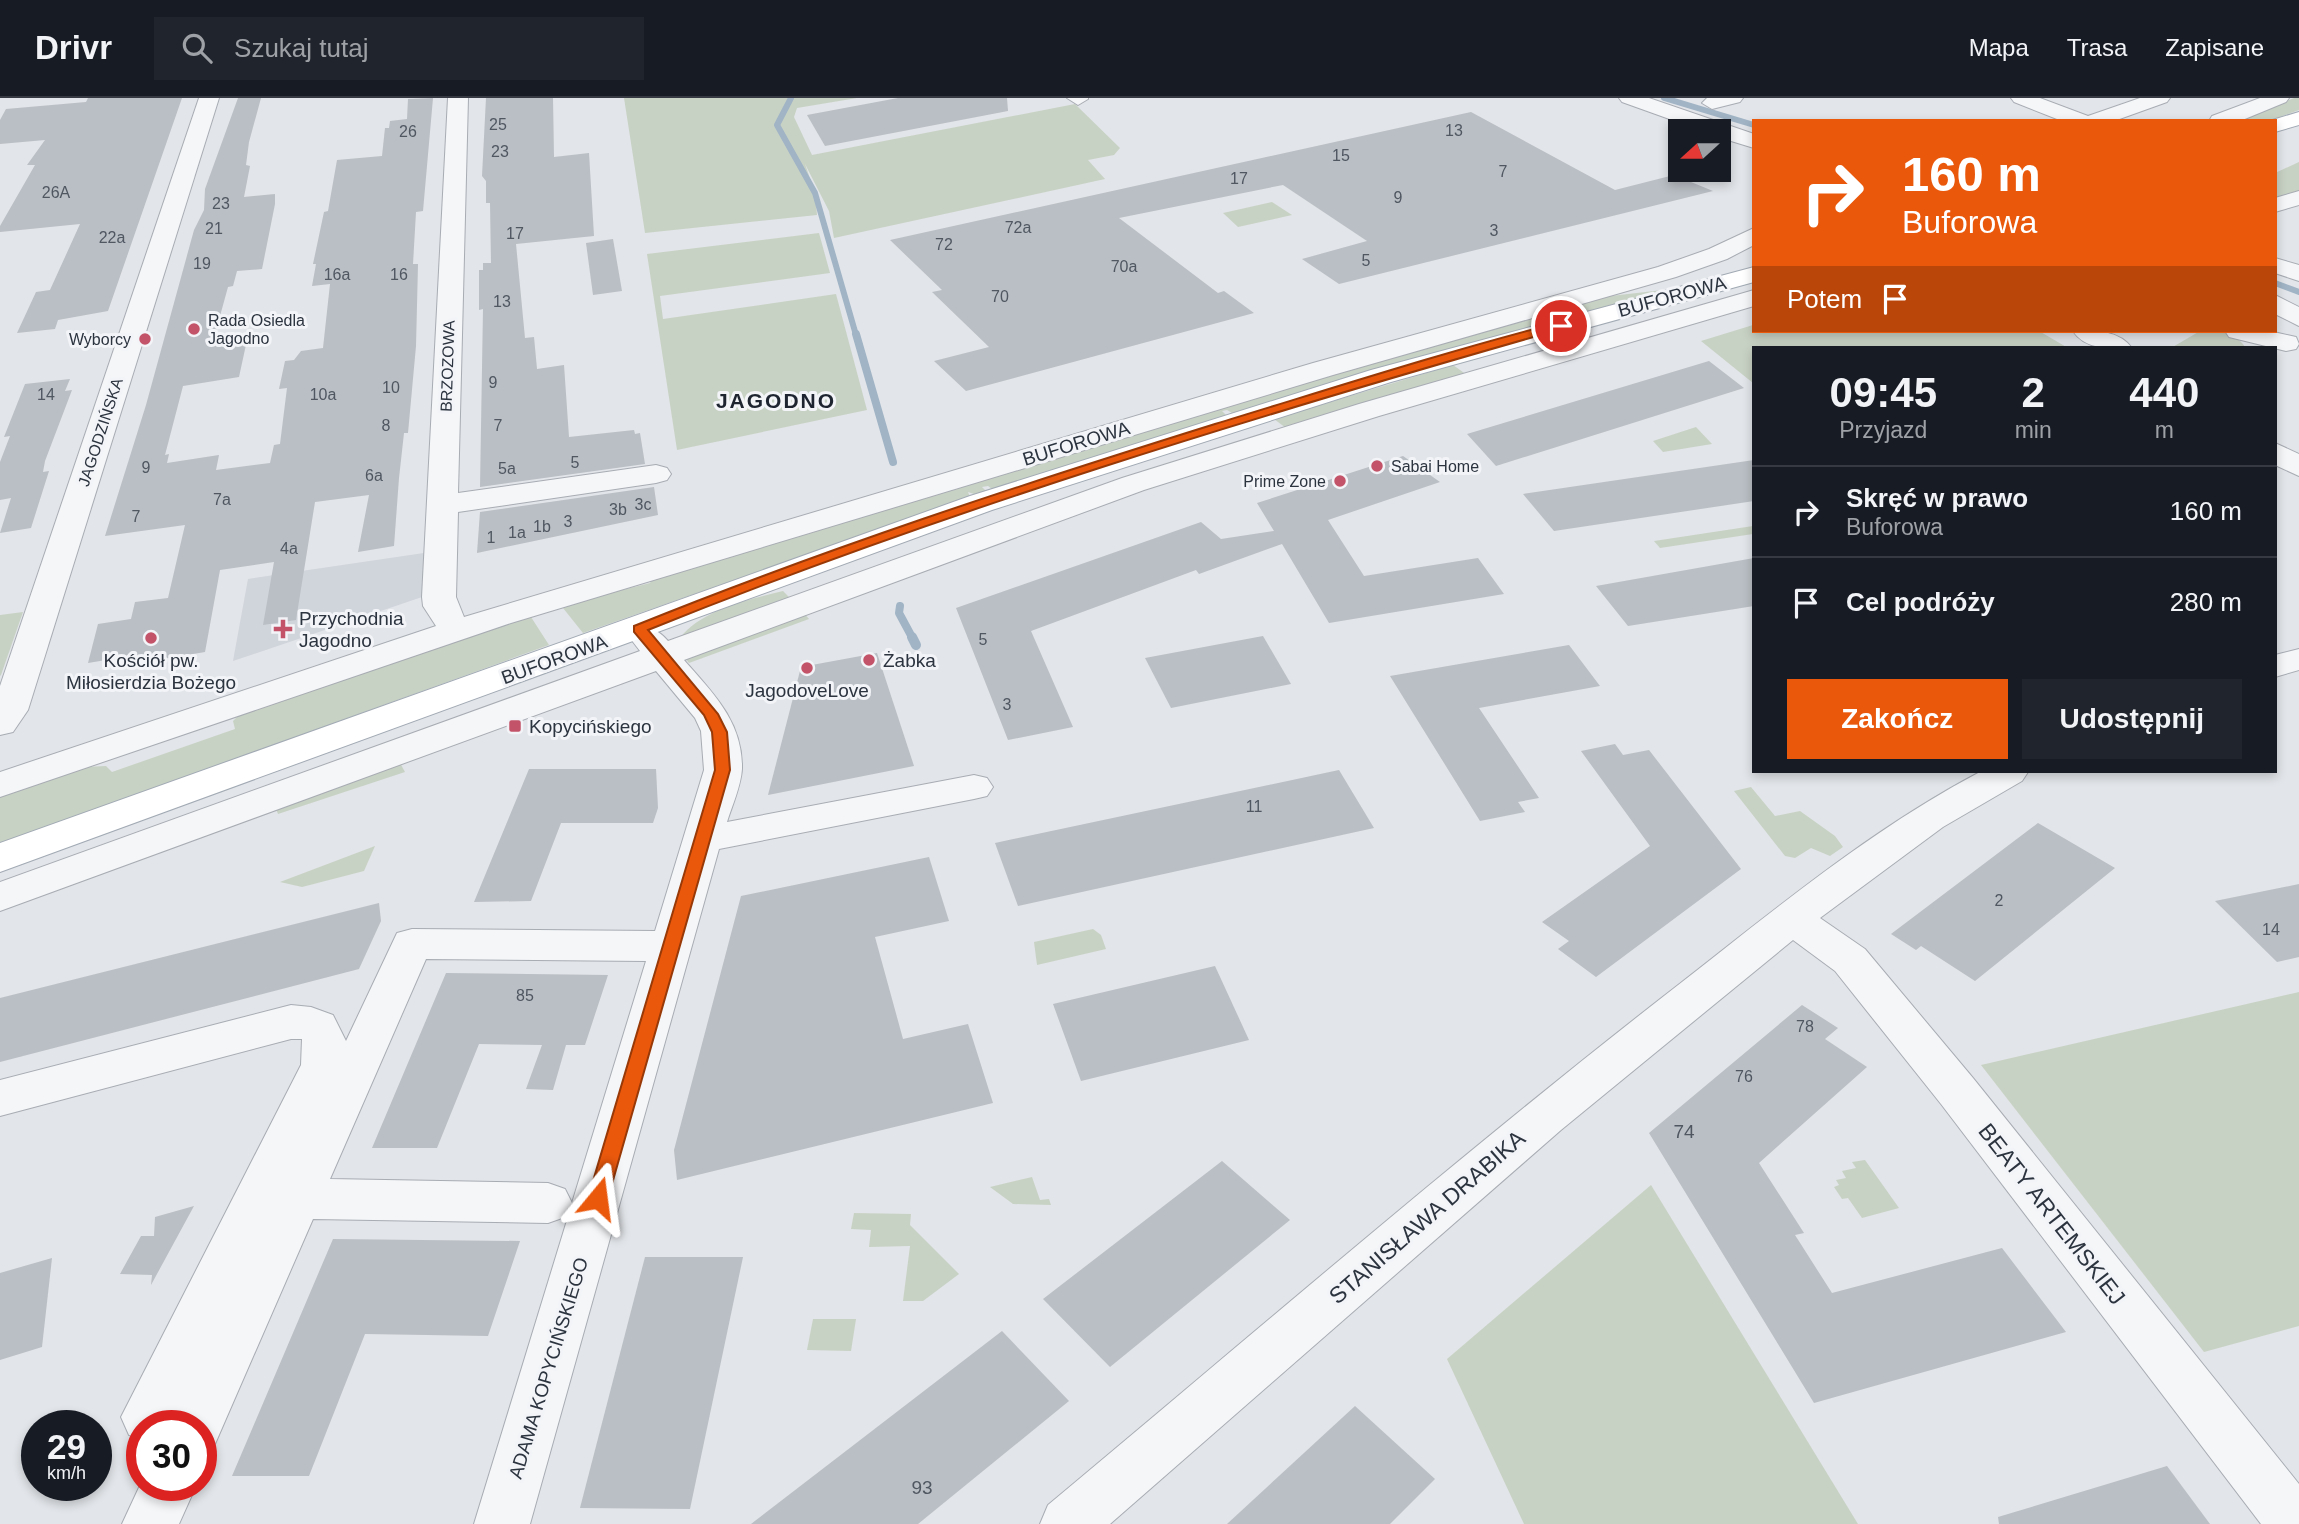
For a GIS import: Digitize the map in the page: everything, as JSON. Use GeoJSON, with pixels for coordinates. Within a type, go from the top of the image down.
{"type":"FeatureCollection","features":[{"type":"Feature","properties":{"kind":"main road"},"geometry":{"type":"LineString","coordinates":[[2277,126],[2299,118]]}},
{"type":"Feature","properties":{"kind":"main road","name":"BUFOROWA"},"geometry":{"type":"LineString","coordinates":[[0,858],[651,642],[724,594],[981,503],[1381,376],[1752,275]]}},
{"type":"Feature","properties":{"kind":"street","name":"JAGODZIŃSKA"},"geometry":{"type":"LineString","coordinates":[[0,724],[10,710],[209,98]]}},
{"type":"Feature","properties":{"kind":"street","name":"BRZOZOWA"},"geometry":{"type":"LineString","coordinates":[[454,630],[439,597],[458,98]]}},
{"type":"Feature","properties":{"kind":"street"},"geometry":{"type":"LineString","coordinates":[[1629,98],[1743,138]]}},
{"type":"Feature","properties":{"kind":"street"},"geometry":{"type":"LineString","coordinates":[[1712,103],[1733,98]]}},
{"type":"Feature","properties":{"kind":"street"},"geometry":{"type":"LineString","coordinates":[[2098,119],[2160,98]]}},
{"type":"Feature","properties":{"kind":"street"},"geometry":{"type":"LineString","coordinates":[[2225,119],[2279,98]]}},
{"type":"Feature","properties":{"kind":"street"},"geometry":{"type":"LineString","coordinates":[[2013,99],[2076,119]]}},
{"type":"Feature","properties":{"kind":"street"},"geometry":{"type":"LineString","coordinates":[[2277,204],[2299,198]]}},
{"type":"Feature","properties":{"kind":"street","name":"BUFOROWA"},"geometry":{"type":"LineString","coordinates":[[0,785],[454,630],[1311,372],[1667,272],[1718,254],[1752,236]]}},
{"type":"Feature","properties":{"kind":"street"},"geometry":{"type":"LineString","coordinates":[[2277,266],[2299,273]]}},
{"type":"Feature","properties":{"kind":"street"},"geometry":{"type":"LineString","coordinates":[[0,897],[651,642],[1133,484],[1369,410],[1752,299]]}},
{"type":"Feature","properties":{"kind":"street"},"geometry":{"type":"LineString","coordinates":[[2252,333],[2288,338],[2277,308]]}},
{"type":"Feature","properties":{"kind":"street"},"geometry":{"type":"LineString","coordinates":[[2090,333],[2114,346]]}},
{"type":"Feature","properties":{"kind":"street"},"geometry":{"type":"LineString","coordinates":[[2277,453],[2299,467]]}},
{"type":"Feature","properties":{"kind":"street"},"geometry":{"type":"LineString","coordinates":[[442,505],[656,474]]}},
{"type":"Feature","properties":{"kind":"street","name":"ADAMA KOPYCIŃSKIEGO"},"geometry":{"type":"LineString","coordinates":[[502,1524],[723,770],[719,732],[699,698],[651,642]]}},
{"type":"Feature","properties":{"kind":"street"},"geometry":{"type":"LineString","coordinates":[[2277,665],[2299,659]]}},
{"type":"Feature","properties":{"kind":"street","name":"STANISŁAWA DRABIKA"},"geometry":{"type":"LineString","coordinates":[[1068,1524],[1294,1334],[1588,1078],[1874,856],[1978,787],[2007,773]]}},
{"type":"Feature","properties":{"kind":"street"},"geometry":{"type":"LineString","coordinates":[[704,837],[734,835],[974,787]]}},
{"type":"Feature","properties":{"kind":"street","name":"BEATY ARTEMSKIEJ"},"geometry":{"type":"LineString","coordinates":[[1793,919],[1850,960],[1957,1091],[2296,1524]]}},
{"type":"Feature","properties":{"kind":"street"},"geometry":{"type":"LineString","coordinates":[[179,1410],[298,1199],[412,944],[672,946]]}},
{"type":"Feature","properties":{"kind":"street"},"geometry":{"type":"LineString","coordinates":[[0,1098],[291,1022],[309,1021],[321,1029],[327,1043],[323,1065],[177,1410]]}},
{"type":"Feature","properties":{"kind":"street"},"geometry":{"type":"LineString","coordinates":[[298,1199],[548,1203]]}},
{"type":"Feature","properties":{"kind":"street"},"geometry":{"type":"LineString","coordinates":[[150,1524],[161,1501]]}},
{"type":"Feature","properties":{"kind":"shaded area","name":"Przychodnia Jagodno"},"geometry":{"type":"Polygon","coordinates":[[[424,553],[422,597],[233,661],[248,579],[424,553]]]}},
{"type":"Feature","properties":{"kind":"green space"},"geometry":{"type":"Polygon","coordinates":[[[624,98],[857,98],[797,108],[794,117],[812,155],[1075,104],[1120,148],[1114,155],[1088,160],[1105,179],[834,238],[829,211],[805,164],[815,193],[817,215],[645,233],[624,98]]]}},
{"type":"Feature","properties":{"kind":"green space"},"geometry":{"type":"Polygon","coordinates":[[[2299,98],[2299,110],[2274,119],[2241,119],[2299,98]]]}},
{"type":"Feature","properties":{"kind":"green space"},"geometry":{"type":"Polygon","coordinates":[[[2299,162],[2299,191],[2277,197],[2277,172],[2299,162]]]}},
{"type":"Feature","properties":{"kind":"green space"},"geometry":{"type":"Polygon","coordinates":[[[1272,202],[1292,215],[1238,227],[1223,213],[1272,202]]]}},
{"type":"Feature","properties":{"kind":"green space"},"geometry":{"type":"Polygon","coordinates":[[[819,233],[830,273],[660,296],[663,319],[836,294],[867,410],[677,450],[647,254],[819,233]]]}},
{"type":"Feature","properties":{"kind":"green space"},"geometry":{"type":"Polygon","coordinates":[[[1663,290],[1232,413],[1222,411],[1226,415],[992,489],[988,486],[982,487],[986,491],[977,495],[968,492],[970,497],[583,633],[563,608],[566,604],[650,583],[652,579],[1222,407],[1528,320],[1527,318],[1602,297],[1663,290]]]}},
{"type":"Feature","properties":{"kind":"green space"},"geometry":{"type":"Polygon","coordinates":[[[1752,325],[1752,333],[2042,333],[2065,346],[1752,346],[1752,382],[1701,341],[1752,325]]]}},
{"type":"Feature","properties":{"kind":"green space"},"geometry":{"type":"Polygon","coordinates":[[[2197,333],[2223,333],[2236,338],[2244,346],[2174,346],[2197,333]]]}},
{"type":"Feature","properties":{"kind":"green space"},"geometry":{"type":"Polygon","coordinates":[[[1453,365],[1467,375],[1286,428],[1274,419],[1453,365]]]}},
{"type":"Feature","properties":{"kind":"green space"},"geometry":{"type":"Polygon","coordinates":[[[1696,427],[1712,444],[1663,452],[1653,441],[1696,427]]]}},
{"type":"Feature","properties":{"kind":"green space"},"geometry":{"type":"Polygon","coordinates":[[[1752,526],[1752,534],[1660,548],[1654,541],[1752,526]]]}},
{"type":"Feature","properties":{"kind":"green space"},"geometry":{"type":"Polygon","coordinates":[[[783,591],[790,598],[680,638],[713,613],[783,591]]]}},
{"type":"Feature","properties":{"kind":"green space"},"geometry":{"type":"Polygon","coordinates":[[[23,612],[1,675],[0,676],[0,615],[23,612]]]}},
{"type":"Feature","properties":{"kind":"green space"},"geometry":{"type":"Polygon","coordinates":[[[803,612],[809,619],[689,663],[683,656],[803,612]]]}},
{"type":"Feature","properties":{"kind":"green space"},"geometry":{"type":"Polygon","coordinates":[[[531,617],[549,645],[0,844],[0,797],[84,767],[106,766],[112,772],[235,729],[233,721],[241,713],[531,617]]]}},
{"type":"Feature","properties":{"kind":"green space"},"geometry":{"type":"Polygon","coordinates":[[[400,763],[405,772],[278,814],[276,809],[400,763]]]}},
{"type":"Feature","properties":{"kind":"green space"},"geometry":{"type":"Polygon","coordinates":[[[1751,787],[1775,816],[1800,811],[1835,836],[1843,847],[1830,856],[1811,848],[1795,858],[1785,856],[1734,791],[1751,787]]]}},
{"type":"Feature","properties":{"kind":"green space"},"geometry":{"type":"Polygon","coordinates":[[[375,846],[364,871],[302,887],[280,882],[375,846]]]}},
{"type":"Feature","properties":{"kind":"green space"},"geometry":{"type":"Polygon","coordinates":[[[1093,929],[1101,935],[1106,949],[1037,965],[1034,942],[1093,929]]]}},
{"type":"Feature","properties":{"kind":"green space"},"geometry":{"type":"Polygon","coordinates":[[[2299,992],[2299,1326],[2204,1352],[1981,1065],[2299,992]]]}},
{"type":"Feature","properties":{"kind":"green space"},"geometry":{"type":"Polygon","coordinates":[[[1865,1160],[1899,1208],[1862,1218],[1848,1198],[1842,1199],[1834,1187],[1839,1185],[1836,1180],[1846,1178],[1842,1171],[1856,1168],[1852,1162],[1865,1160]]]}},
{"type":"Feature","properties":{"kind":"green space"},"geometry":{"type":"Polygon","coordinates":[[[1032,1177],[1040,1200],[1049,1199],[1051,1205],[1013,1204],[990,1187],[1032,1177]]]}},
{"type":"Feature","properties":{"kind":"green space"},"geometry":{"type":"Polygon","coordinates":[[[1651,1185],[1858,1524],[1524,1524],[1447,1359],[1651,1185]]]}},
{"type":"Feature","properties":{"kind":"green space"},"geometry":{"type":"Polygon","coordinates":[[[854,1213],[911,1214],[910,1225],[959,1274],[923,1301],[903,1301],[910,1246],[869,1247],[871,1230],[851,1229],[854,1213]]]}},
{"type":"Feature","properties":{"kind":"green space"},"geometry":{"type":"Polygon","coordinates":[[[813,1319],[856,1319],[851,1351],[807,1350],[813,1319]]]}},
{"type":"Feature","properties":{"kind":"building"},"geometry":{"type":"Polygon","coordinates":[[[88,98],[182,98],[108,311],[58,320],[55,329],[17,333],[36,292],[50,290],[80,224],[0,232],[0,226],[35,165],[27,165],[45,140],[0,144],[0,120],[6,109],[86,102],[88,98]]]}},
{"type":"Feature","properties":{"kind":"building"},"geometry":{"type":"Polygon","coordinates":[[[238,98],[261,98],[249,142],[246,165],[250,166],[244,197],[275,194],[275,204],[262,269],[237,271],[233,286],[228,287],[212,345],[247,340],[239,377],[183,386],[165,455],[169,454],[167,463],[219,455],[216,470],[270,463],[274,445],[280,444],[287,388],[279,389],[285,361],[294,360],[301,351],[323,348],[330,284],[312,286],[316,264],[313,264],[324,212],[328,211],[337,160],[382,156],[385,128],[389,128],[390,121],[407,119],[408,99],[433,98],[423,211],[416,212],[413,264],[418,264],[416,346],[408,433],[404,433],[399,478],[394,546],[358,552],[369,495],[315,502],[296,620],[263,625],[274,562],[220,570],[205,652],[121,666],[124,657],[88,663],[98,624],[131,619],[135,602],[168,598],[185,525],[105,536],[146,405],[194,230],[204,210],[205,189],[238,98]]]}},
{"type":"Feature","properties":{"kind":"building"},"geometry":{"type":"Polygon","coordinates":[[[486,98],[553,98],[554,157],[589,153],[594,236],[516,244],[525,338],[534,337],[537,369],[564,365],[569,437],[634,430],[635,434],[640,433],[645,464],[480,487],[483,309],[479,310],[479,270],[483,270],[483,263],[491,263],[490,203],[486,203],[486,181],[482,176],[486,98]]]}},
{"type":"Feature","properties":{"kind":"building"},"geometry":{"type":"Polygon","coordinates":[[[898,98],[1007,98],[1008,111],[825,146],[807,115],[898,98]]]}},
{"type":"Feature","properties":{"kind":"building"},"geometry":{"type":"Polygon","coordinates":[[[1471,112],[1615,190],[1668,177],[1668,182],[1691,182],[1713,191],[1339,284],[1302,259],[1367,241],[1283,185],[1119,218],[1218,293],[1224,291],[1254,313],[966,391],[934,361],[989,347],[932,292],[942,290],[890,240],[1471,112]]]}},
{"type":"Feature","properties":{"kind":"building"},"geometry":{"type":"Polygon","coordinates":[[[613,239],[622,291],[593,295],[586,243],[613,239]]]}},
{"type":"Feature","properties":{"kind":"building"},"geometry":{"type":"Polygon","coordinates":[[[1709,361],[1744,388],[1496,466],[1467,434],[1709,361]]]}},
{"type":"Feature","properties":{"kind":"building"},"geometry":{"type":"Polygon","coordinates":[[[70,379],[65,391],[72,390],[45,461],[43,472],[49,471],[31,528],[0,533],[11,498],[0,500],[0,462],[10,436],[4,437],[25,384],[70,379]]]}},
{"type":"Feature","properties":{"kind":"building"},"geometry":{"type":"Polygon","coordinates":[[[1403,456],[1440,482],[1328,520],[1364,576],[1478,558],[1504,594],[1329,623],[1282,544],[1199,574],[1196,570],[1031,631],[1073,727],[1008,740],[956,608],[1201,522],[1221,539],[1274,531],[1257,503],[1403,456]]]}},
{"type":"Feature","properties":{"kind":"building"},"geometry":{"type":"Polygon","coordinates":[[[1752,460],[1752,501],[1554,531],[1523,494],[1752,460]]]}},
{"type":"Feature","properties":{"kind":"building"},"geometry":{"type":"Polygon","coordinates":[[[654,487],[658,515],[477,553],[480,512],[654,487]]]}},
{"type":"Feature","properties":{"kind":"building"},"geometry":{"type":"Polygon","coordinates":[[[1752,558],[1752,606],[1628,626],[1596,586],[1752,558]]]}},
{"type":"Feature","properties":{"kind":"building"},"geometry":{"type":"Polygon","coordinates":[[[1263,636],[1291,684],[1171,708],[1145,658],[1263,636]]]}},
{"type":"Feature","properties":{"kind":"building"},"geometry":{"type":"Polygon","coordinates":[[[1569,645],[1600,686],[1479,708],[1539,798],[1518,802],[1525,812],[1480,821],[1390,676],[1569,645]]]}},
{"type":"Feature","properties":{"kind":"building"},"geometry":{"type":"Polygon","coordinates":[[[877,653],[914,766],[768,795],[801,667],[877,653]]]}},
{"type":"Feature","properties":{"kind":"building"},"geometry":{"type":"Polygon","coordinates":[[[1615,744],[1623,755],[1649,750],[1741,869],[1596,977],[1558,949],[1569,941],[1542,922],[1650,846],[1581,751],[1615,744]]]}},
{"type":"Feature","properties":{"kind":"building"},"geometry":{"type":"Polygon","coordinates":[[[529,769],[656,769],[658,808],[653,823],[561,823],[531,901],[474,902],[529,769]]]}},
{"type":"Feature","properties":{"kind":"building"},"geometry":{"type":"Polygon","coordinates":[[[1339,770],[1374,828],[1018,906],[995,843],[1339,770]]]}},
{"type":"Feature","properties":{"kind":"building"},"geometry":{"type":"Polygon","coordinates":[[[2038,823],[2115,868],[1975,981],[1921,946],[1916,950],[1891,934],[2038,823]]]}},
{"type":"Feature","properties":{"kind":"building"},"geometry":{"type":"Polygon","coordinates":[[[929,857],[949,921],[875,937],[903,1039],[968,1024],[993,1103],[677,1180],[674,1150],[741,896],[929,857]]]}},
{"type":"Feature","properties":{"kind":"building"},"geometry":{"type":"Polygon","coordinates":[[[2299,884],[2299,957],[2277,962],[2215,901],[2299,884]]]}},
{"type":"Feature","properties":{"kind":"building"},"geometry":{"type":"Polygon","coordinates":[[[379,903],[381,921],[359,969],[0,1062],[0,998],[379,903]]]}},
{"type":"Feature","properties":{"kind":"building"},"geometry":{"type":"Polygon","coordinates":[[[1215,966],[1249,1040],[1081,1081],[1053,1004],[1215,966]]]}},
{"type":"Feature","properties":{"kind":"building"},"geometry":{"type":"Polygon","coordinates":[[[446,973],[608,975],[585,1045],[566,1045],[553,1090],[526,1089],[542,1045],[479,1044],[437,1148],[372,1148],[446,973]]]}},
{"type":"Feature","properties":{"kind":"building"},"geometry":{"type":"Polygon","coordinates":[[[1802,1005],[1838,1028],[1825,1039],[1867,1067],[1759,1163],[1804,1233],[1795,1235],[1832,1293],[2002,1248],[2066,1332],[1814,1403],[1649,1133],[1802,1005]]]}},
{"type":"Feature","properties":{"kind":"building"},"geometry":{"type":"Polygon","coordinates":[[[1222,1161],[1290,1220],[1110,1367],[1043,1299],[1222,1161]]]}},
{"type":"Feature","properties":{"kind":"building"},"geometry":{"type":"Polygon","coordinates":[[[194,1206],[151,1285],[152,1275],[120,1274],[141,1236],[154,1236],[155,1217],[194,1206]]]}},
{"type":"Feature","properties":{"kind":"building"},"geometry":{"type":"Polygon","coordinates":[[[333,1239],[520,1241],[488,1336],[365,1334],[309,1476],[232,1476],[333,1239]]]}},
{"type":"Feature","properties":{"kind":"building"},"geometry":{"type":"Polygon","coordinates":[[[645,1257],[743,1257],[690,1509],[580,1508],[645,1257]]]}},
{"type":"Feature","properties":{"kind":"building"},"geometry":{"type":"Polygon","coordinates":[[[52,1258],[42,1347],[0,1360],[0,1273],[52,1258]]]}},
{"type":"Feature","properties":{"kind":"building"},"geometry":{"type":"Polygon","coordinates":[[[1002,1331],[1069,1401],[918,1524],[751,1524],[1002,1331]]]}},
{"type":"Feature","properties":{"kind":"building"},"geometry":{"type":"Polygon","coordinates":[[[1355,1406],[1435,1479],[1390,1524],[1227,1524],[1355,1406]]]}},
{"type":"Feature","properties":{"kind":"building"},"geometry":{"type":"Polygon","coordinates":[[[2167,1466],[2210,1524],[1999,1524],[1998,1517],[2167,1466]]]}},
{"type":"Feature","properties":{"kind":"waterway"},"geometry":{"type":"LineString","coordinates":[[791,98],[777,125],[815,193],[856,335]]}},
{"type":"Feature","properties":{"kind":"waterway"},"geometry":{"type":"LineString","coordinates":[[1664,98],[1752,124]]}},
{"type":"Feature","properties":{"kind":"waterway"},"geometry":{"type":"LineString","coordinates":[[2277,284],[2299,292]]}},
{"type":"Feature","properties":{"kind":"waterway"},"geometry":{"type":"LineString","coordinates":[[856,334],[893,462]]}},
{"type":"Feature","properties":{"kind":"waterway"},"geometry":{"type":"LineString","coordinates":[[900,606],[899,613],[913,639]]}},
{"type":"Feature","properties":{"kind":"waterway"},"geometry":{"type":"LineString","coordinates":[[913,639],[916,645]]}},
{"type":"Feature","properties":{"kind":"place","name":"Rada Osiedla Jagodno"},"geometry":{"type":"Point","coordinates":[194,329]}},
{"type":"Feature","properties":{"kind":"place","name":"Wyborcy"},"geometry":{"type":"Point","coordinates":[145,339]}},
{"type":"Feature","properties":{"kind":"place","name":"Sabai Home"},"geometry":{"type":"Point","coordinates":[1377,466]}},
{"type":"Feature","properties":{"kind":"place","name":"Prime Zone"},"geometry":{"type":"Point","coordinates":[1340,481]}},
{"type":"Feature","properties":{"kind":"place","name":"Przychodnia Jagodno"},"geometry":{"type":"Point","coordinates":[283,629]}},
{"type":"Feature","properties":{"kind":"place","name":"Kościół pw. Miłosierdzia Bożego"},"geometry":{"type":"Point","coordinates":[151,638]}},
{"type":"Feature","properties":{"kind":"place","name":"Żabka"},"geometry":{"type":"Point","coordinates":[869,660]}},
{"type":"Feature","properties":{"kind":"place","name":"JagodoveLove"},"geometry":{"type":"Point","coordinates":[807,668]}},
{"type":"Feature","properties":{"kind":"place","name":"Kopycińskiego"},"geometry":{"type":"Point","coordinates":[515,726]}},
{"type":"Feature","properties":{"kind":"district","name":"JAGODNO"},"geometry":{"type":"Point","coordinates":[776,401]}},
{"type":"Feature","properties":{"kind":"route"},"geometry":{"type":"LineString","coordinates":[[598,1198],[723,770],[719,732],[711,714],[639,629],[724,594],[1087,468],[1381,376],[1561,326]]}}]}
